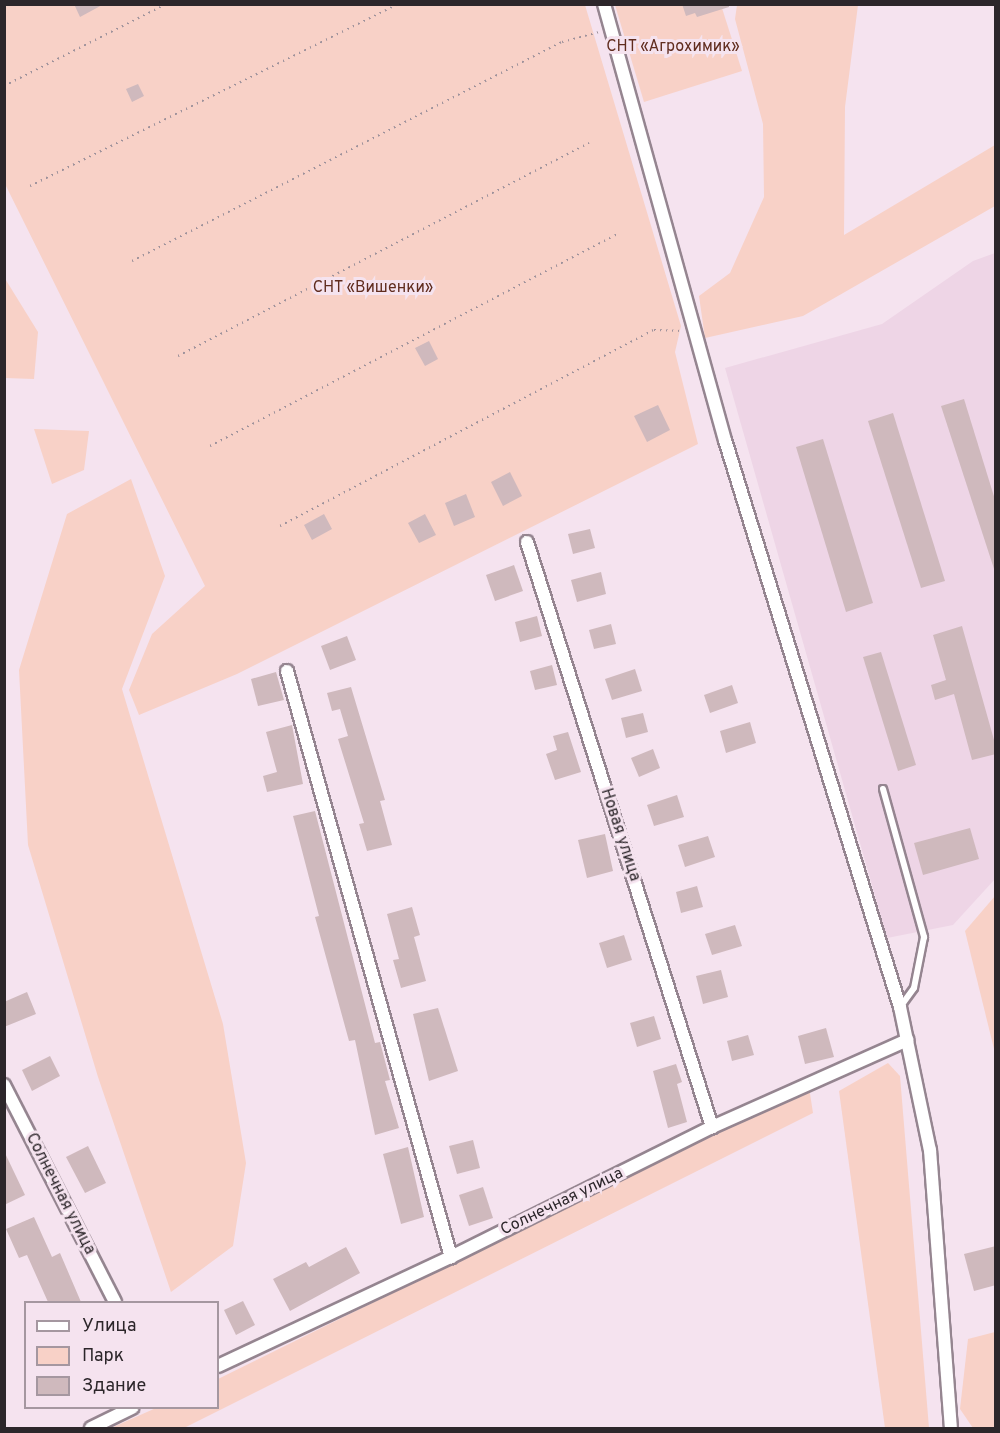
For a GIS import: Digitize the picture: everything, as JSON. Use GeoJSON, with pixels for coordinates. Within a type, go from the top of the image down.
{"type":"FeatureCollection","features":[{"type":"Feature","properties":{"kind":"street"},"geometry":{"type":"LineString","coordinates":[[604,4],[694,331],[900,1007],[930,1150],[951,1428]]}},
{"type":"Feature","properties":{"kind":"street","name":"Новая улица"},"geometry":{"type":"LineString","coordinates":[[527,542],[712,1127]]}},
{"type":"Feature","properties":{"kind":"street"},"geometry":{"type":"LineString","coordinates":[[286,671],[451,1257]]}},
{"type":"Feature","properties":{"kind":"street","name":"Солнечная улица"},"geometry":{"type":"LineString","coordinates":[[219,1366],[451,1257],[712,1127],[907,1040]]}},
{"type":"Feature","properties":{"kind":"street","name":"Солнечная улица"},"geometry":{"type":"LineString","coordinates":[[4,1085],[114,1301]]}},
{"type":"Feature","properties":{"kind":"street"},"geometry":{"type":"LineString","coordinates":[[90,1428],[128,1409]]}},
{"type":"Feature","properties":{"kind":"lane"},"geometry":{"type":"LineString","coordinates":[[883,789],[924,937],[914,988],[900,1007]]}},
{"type":"Feature","properties":{"kind":"path"},"geometry":{"type":"LineString","coordinates":[[4,86],[166,4]]}},
{"type":"Feature","properties":{"kind":"path"},"geometry":{"type":"LineString","coordinates":[[30,186],[398,4]]}},
{"type":"Feature","properties":{"kind":"path"},"geometry":{"type":"LineString","coordinates":[[132,261],[562,42],[610,29]]}},
{"type":"Feature","properties":{"kind":"path"},"geometry":{"type":"LineString","coordinates":[[178,356],[589,143]]}},
{"type":"Feature","properties":{"kind":"path"},"geometry":{"type":"LineString","coordinates":[[210,446],[616,234]]}},
{"type":"Feature","properties":{"kind":"path"},"geometry":{"type":"LineString","coordinates":[[280,526],[654,330],[694,331]]}},
{"type":"Feature","properties":{"kind":"shaded area"},"geometry":{"type":"Polygon","coordinates":[[[995,253],[995,879],[953,925],[887,938],[725,368],[882,324],[973,261],[995,253]]]}},
{"type":"Feature","properties":{"kind":"green space","name":"СНТ «Вишенки»"},"geometry":{"type":"Polygon","coordinates":[[[5,5],[585,5],[681,326],[675,352],[698,444],[237,674],[139,715],[129,690],[152,634],[205,586],[5,184],[5,5]]]}},
{"type":"Feature","properties":{"kind":"green space","name":"СНТ «Агрохимик»"},"geometry":{"type":"Polygon","coordinates":[[[615,5],[721,5],[742,71],[644,102],[615,5]]]}},
{"type":"Feature","properties":{"kind":"green space"},"geometry":{"type":"Polygon","coordinates":[[[737,5],[858,5],[845,107],[844,235],[995,145],[995,206],[803,316],[705,338],[699,296],[730,273],[764,197],[763,124],[735,19],[737,5]]]}},
{"type":"Feature","properties":{"kind":"green space"},"geometry":{"type":"Polygon","coordinates":[[[4,277],[38,332],[34,379],[5,378],[4,277]]]}},
{"type":"Feature","properties":{"kind":"green space"},"geometry":{"type":"Polygon","coordinates":[[[34,429],[89,431],[84,470],[52,484],[34,429]]]}},
{"type":"Feature","properties":{"kind":"green space"},"geometry":{"type":"Polygon","coordinates":[[[131,479],[165,576],[122,689],[223,1024],[246,1163],[233,1246],[171,1292],[98,1077],[28,845],[19,670],[67,514],[131,479]]]}},
{"type":"Feature","properties":{"kind":"green space"},"geometry":{"type":"Polygon","coordinates":[[[995,896],[995,1053],[965,931],[995,896]]]}},
{"type":"Feature","properties":{"kind":"green space"},"geometry":{"type":"Polygon","coordinates":[[[888,1063],[900,1076],[929,1428],[885,1428],[839,1091],[888,1063]]]}},
{"type":"Feature","properties":{"kind":"green space"},"geometry":{"type":"Polygon","coordinates":[[[809,1087],[813,1113],[184,1428],[111,1428],[154,1409],[219,1409],[219,1379],[809,1087]]]}},
{"type":"Feature","properties":{"kind":"green space"},"geometry":{"type":"Polygon","coordinates":[[[995,1332],[995,1428],[973,1428],[960,1409],[968,1339],[995,1332]]]}},
{"type":"Feature","properties":{"kind":"building"},"geometry":{"type":"Polygon","coordinates":[[[74,4],[104,4],[80,17],[74,4]]]}},
{"type":"Feature","properties":{"kind":"building"},"geometry":{"type":"Polygon","coordinates":[[[682,4],[729,4],[729,7],[697,17],[695,13],[686,16],[682,4]]]}},
{"type":"Feature","properties":{"kind":"building"},"geometry":{"type":"Polygon","coordinates":[[[138,84],[144,96],[132,102],[126,89],[138,84]]]}},
{"type":"Feature","properties":{"kind":"building"},"geometry":{"type":"Polygon","coordinates":[[[429,341],[438,359],[425,366],[415,348],[429,341]]]}},
{"type":"Feature","properties":{"kind":"building"},"geometry":{"type":"Polygon","coordinates":[[[964,399],[996,503],[996,575],[941,406],[964,399]]]}},
{"type":"Feature","properties":{"kind":"building"},"geometry":{"type":"Polygon","coordinates":[[[658,405],[670,430],[647,442],[634,416],[658,405]]]}},
{"type":"Feature","properties":{"kind":"building"},"geometry":{"type":"Polygon","coordinates":[[[893,413],[945,581],[921,588],[868,421],[893,413]]]}},
{"type":"Feature","properties":{"kind":"building"},"geometry":{"type":"Polygon","coordinates":[[[823,439],[873,603],[846,612],[796,447],[823,439]]]}},
{"type":"Feature","properties":{"kind":"building"},"geometry":{"type":"Polygon","coordinates":[[[510,472],[522,496],[503,506],[491,482],[510,472]]]}},
{"type":"Feature","properties":{"kind":"building"},"geometry":{"type":"Polygon","coordinates":[[[466,494],[475,517],[454,526],[445,503],[466,494]]]}},
{"type":"Feature","properties":{"kind":"building"},"geometry":{"type":"Polygon","coordinates":[[[324,514],[332,529],[312,540],[304,525],[324,514]]]}},
{"type":"Feature","properties":{"kind":"building"},"geometry":{"type":"Polygon","coordinates":[[[425,514],[436,535],[419,543],[408,523],[425,514]]]}},
{"type":"Feature","properties":{"kind":"building"},"geometry":{"type":"Polygon","coordinates":[[[590,529],[595,548],[573,554],[568,534],[590,529]]]}},
{"type":"Feature","properties":{"kind":"building"},"geometry":{"type":"Polygon","coordinates":[[[514,565],[523,591],[495,601],[486,575],[514,565]]]}},
{"type":"Feature","properties":{"kind":"building"},"geometry":{"type":"Polygon","coordinates":[[[601,572],[606,594],[577,602],[571,580],[601,572]]]}},
{"type":"Feature","properties":{"kind":"building"},"geometry":{"type":"Polygon","coordinates":[[[537,616],[542,636],[520,642],[515,622],[537,616]]]}},
{"type":"Feature","properties":{"kind":"building"},"geometry":{"type":"Polygon","coordinates":[[[611,624],[616,644],[594,649],[589,630],[611,624]]]}},
{"type":"Feature","properties":{"kind":"building"},"geometry":{"type":"Polygon","coordinates":[[[962,626],[996,747],[996,754],[972,760],[954,694],[935,700],[931,685],[946,680],[933,635],[962,626]]]}},
{"type":"Feature","properties":{"kind":"building"},"geometry":{"type":"Polygon","coordinates":[[[347,636],[356,660],[330,670],[321,646],[347,636]]]}},
{"type":"Feature","properties":{"kind":"building"},"geometry":{"type":"Polygon","coordinates":[[[881,652],[916,765],[898,771],[863,657],[881,652]]]}},
{"type":"Feature","properties":{"kind":"building"},"geometry":{"type":"Polygon","coordinates":[[[552,665],[557,685],[535,690],[530,671],[552,665]]]}},
{"type":"Feature","properties":{"kind":"building"},"geometry":{"type":"Polygon","coordinates":[[[635,669],[642,691],[612,700],[605,679],[635,669]]]}},
{"type":"Feature","properties":{"kind":"building"},"geometry":{"type":"Polygon","coordinates":[[[276,672],[284,700],[258,706],[251,679],[276,672]]]}},
{"type":"Feature","properties":{"kind":"building"},"geometry":{"type":"Polygon","coordinates":[[[732,685],[738,703],[710,713],[704,695],[732,685]]]}},
{"type":"Feature","properties":{"kind":"building"},"geometry":{"type":"Polygon","coordinates":[[[351,687],[385,800],[380,801],[392,845],[367,851],[359,824],[364,823],[338,739],[348,736],[340,709],[332,711],[327,693],[351,687]]]}},
{"type":"Feature","properties":{"kind":"building"},"geometry":{"type":"Polygon","coordinates":[[[643,713],[648,732],[626,738],[621,718],[643,713]]]}},
{"type":"Feature","properties":{"kind":"building"},"geometry":{"type":"Polygon","coordinates":[[[750,722],[756,743],[726,753],[720,731],[750,722]]]}},
{"type":"Feature","properties":{"kind":"building"},"geometry":{"type":"Polygon","coordinates":[[[292,725],[303,784],[267,792],[263,776],[277,772],[266,732],[292,725]]]}},
{"type":"Feature","properties":{"kind":"building"},"geometry":{"type":"Polygon","coordinates":[[[568,732],[581,772],[555,780],[546,754],[557,750],[553,736],[568,732]]]}},
{"type":"Feature","properties":{"kind":"building"},"geometry":{"type":"Polygon","coordinates":[[[653,749],[660,768],[639,777],[631,758],[653,749]]]}},
{"type":"Feature","properties":{"kind":"building"},"geometry":{"type":"Polygon","coordinates":[[[677,795],[684,817],[654,826],[647,805],[677,795]]]}},
{"type":"Feature","properties":{"kind":"building"},"geometry":{"type":"Polygon","coordinates":[[[315,811],[375,1043],[380,1042],[390,1080],[385,1081],[399,1128],[375,1135],[355,1040],[349,1041],[315,917],[319,916],[293,816],[315,811]]]}},
{"type":"Feature","properties":{"kind":"building"},"geometry":{"type":"Polygon","coordinates":[[[970,828],[979,859],[923,875],[914,843],[970,828]]]}},
{"type":"Feature","properties":{"kind":"building"},"geometry":{"type":"Polygon","coordinates":[[[605,834],[613,871],[587,878],[578,840],[605,834]]]}},
{"type":"Feature","properties":{"kind":"building"},"geometry":{"type":"Polygon","coordinates":[[[708,836],[715,857],[685,867],[678,845],[708,836]]]}},
{"type":"Feature","properties":{"kind":"building"},"geometry":{"type":"Polygon","coordinates":[[[697,886],[703,907],[681,913],[676,892],[697,886]]]}},
{"type":"Feature","properties":{"kind":"building"},"geometry":{"type":"Polygon","coordinates":[[[412,907],[420,935],[414,937],[426,981],[401,988],[393,960],[399,959],[387,914],[412,907]]]}},
{"type":"Feature","properties":{"kind":"building"},"geometry":{"type":"Polygon","coordinates":[[[735,925],[742,946],[712,955],[705,934],[735,925]]]}},
{"type":"Feature","properties":{"kind":"building"},"geometry":{"type":"Polygon","coordinates":[[[624,935],[632,960],[607,968],[599,943],[624,935]]]}},
{"type":"Feature","properties":{"kind":"building"},"geometry":{"type":"Polygon","coordinates":[[[721,970],[728,997],[703,1004],[696,976],[721,970]]]}},
{"type":"Feature","properties":{"kind":"building"},"geometry":{"type":"Polygon","coordinates":[[[27,992],[36,1014],[4,1027],[4,1002],[27,992]]]}},
{"type":"Feature","properties":{"kind":"building"},"geometry":{"type":"Polygon","coordinates":[[[438,1008],[458,1071],[429,1081],[413,1014],[438,1008]]]}},
{"type":"Feature","properties":{"kind":"building"},"geometry":{"type":"Polygon","coordinates":[[[654,1016],[661,1039],[637,1047],[630,1023],[654,1016]]]}},
{"type":"Feature","properties":{"kind":"building"},"geometry":{"type":"Polygon","coordinates":[[[826,1028],[834,1057],[805,1064],[798,1036],[826,1028]]]}},
{"type":"Feature","properties":{"kind":"building"},"geometry":{"type":"Polygon","coordinates":[[[748,1035],[754,1055],[732,1061],[727,1041],[748,1035]]]}},
{"type":"Feature","properties":{"kind":"building"},"geometry":{"type":"Polygon","coordinates":[[[50,1056],[60,1076],[32,1091],[22,1070],[50,1056]]]}},
{"type":"Feature","properties":{"kind":"building"},"geometry":{"type":"Polygon","coordinates":[[[676,1064],[682,1082],[677,1084],[687,1122],[668,1128],[653,1071],[676,1064]]]}},
{"type":"Feature","properties":{"kind":"building"},"geometry":{"type":"Polygon","coordinates":[[[473,1140],[480,1168],[457,1174],[449,1146],[473,1140]]]}},
{"type":"Feature","properties":{"kind":"building"},"geometry":{"type":"Polygon","coordinates":[[[88,1146],[106,1183],[85,1193],[66,1157],[88,1146]]]}},
{"type":"Feature","properties":{"kind":"building"},"geometry":{"type":"Polygon","coordinates":[[[408,1147],[424,1217],[401,1224],[383,1154],[408,1147]]]}},
{"type":"Feature","properties":{"kind":"building"},"geometry":{"type":"Polygon","coordinates":[[[4,1151],[25,1195],[4,1205],[4,1151]]]}},
{"type":"Feature","properties":{"kind":"building"},"geometry":{"type":"Polygon","coordinates":[[[483,1187],[493,1218],[469,1226],[459,1195],[483,1187]]]}},
{"type":"Feature","properties":{"kind":"building"},"geometry":{"type":"Polygon","coordinates":[[[34,1217],[52,1257],[60,1253],[81,1301],[48,1301],[27,1255],[19,1258],[6,1229],[34,1217]]]}},
{"type":"Feature","properties":{"kind":"building"},"geometry":{"type":"Polygon","coordinates":[[[996,1246],[996,1285],[974,1291],[964,1254],[996,1246]]]}},
{"type":"Feature","properties":{"kind":"building"},"geometry":{"type":"Polygon","coordinates":[[[346,1247],[360,1273],[290,1311],[273,1279],[306,1262],[309,1267],[346,1247]]]}},
{"type":"Feature","properties":{"kind":"building"},"geometry":{"type":"Polygon","coordinates":[[[243,1301],[255,1325],[236,1335],[224,1310],[243,1301]]]}}]}
